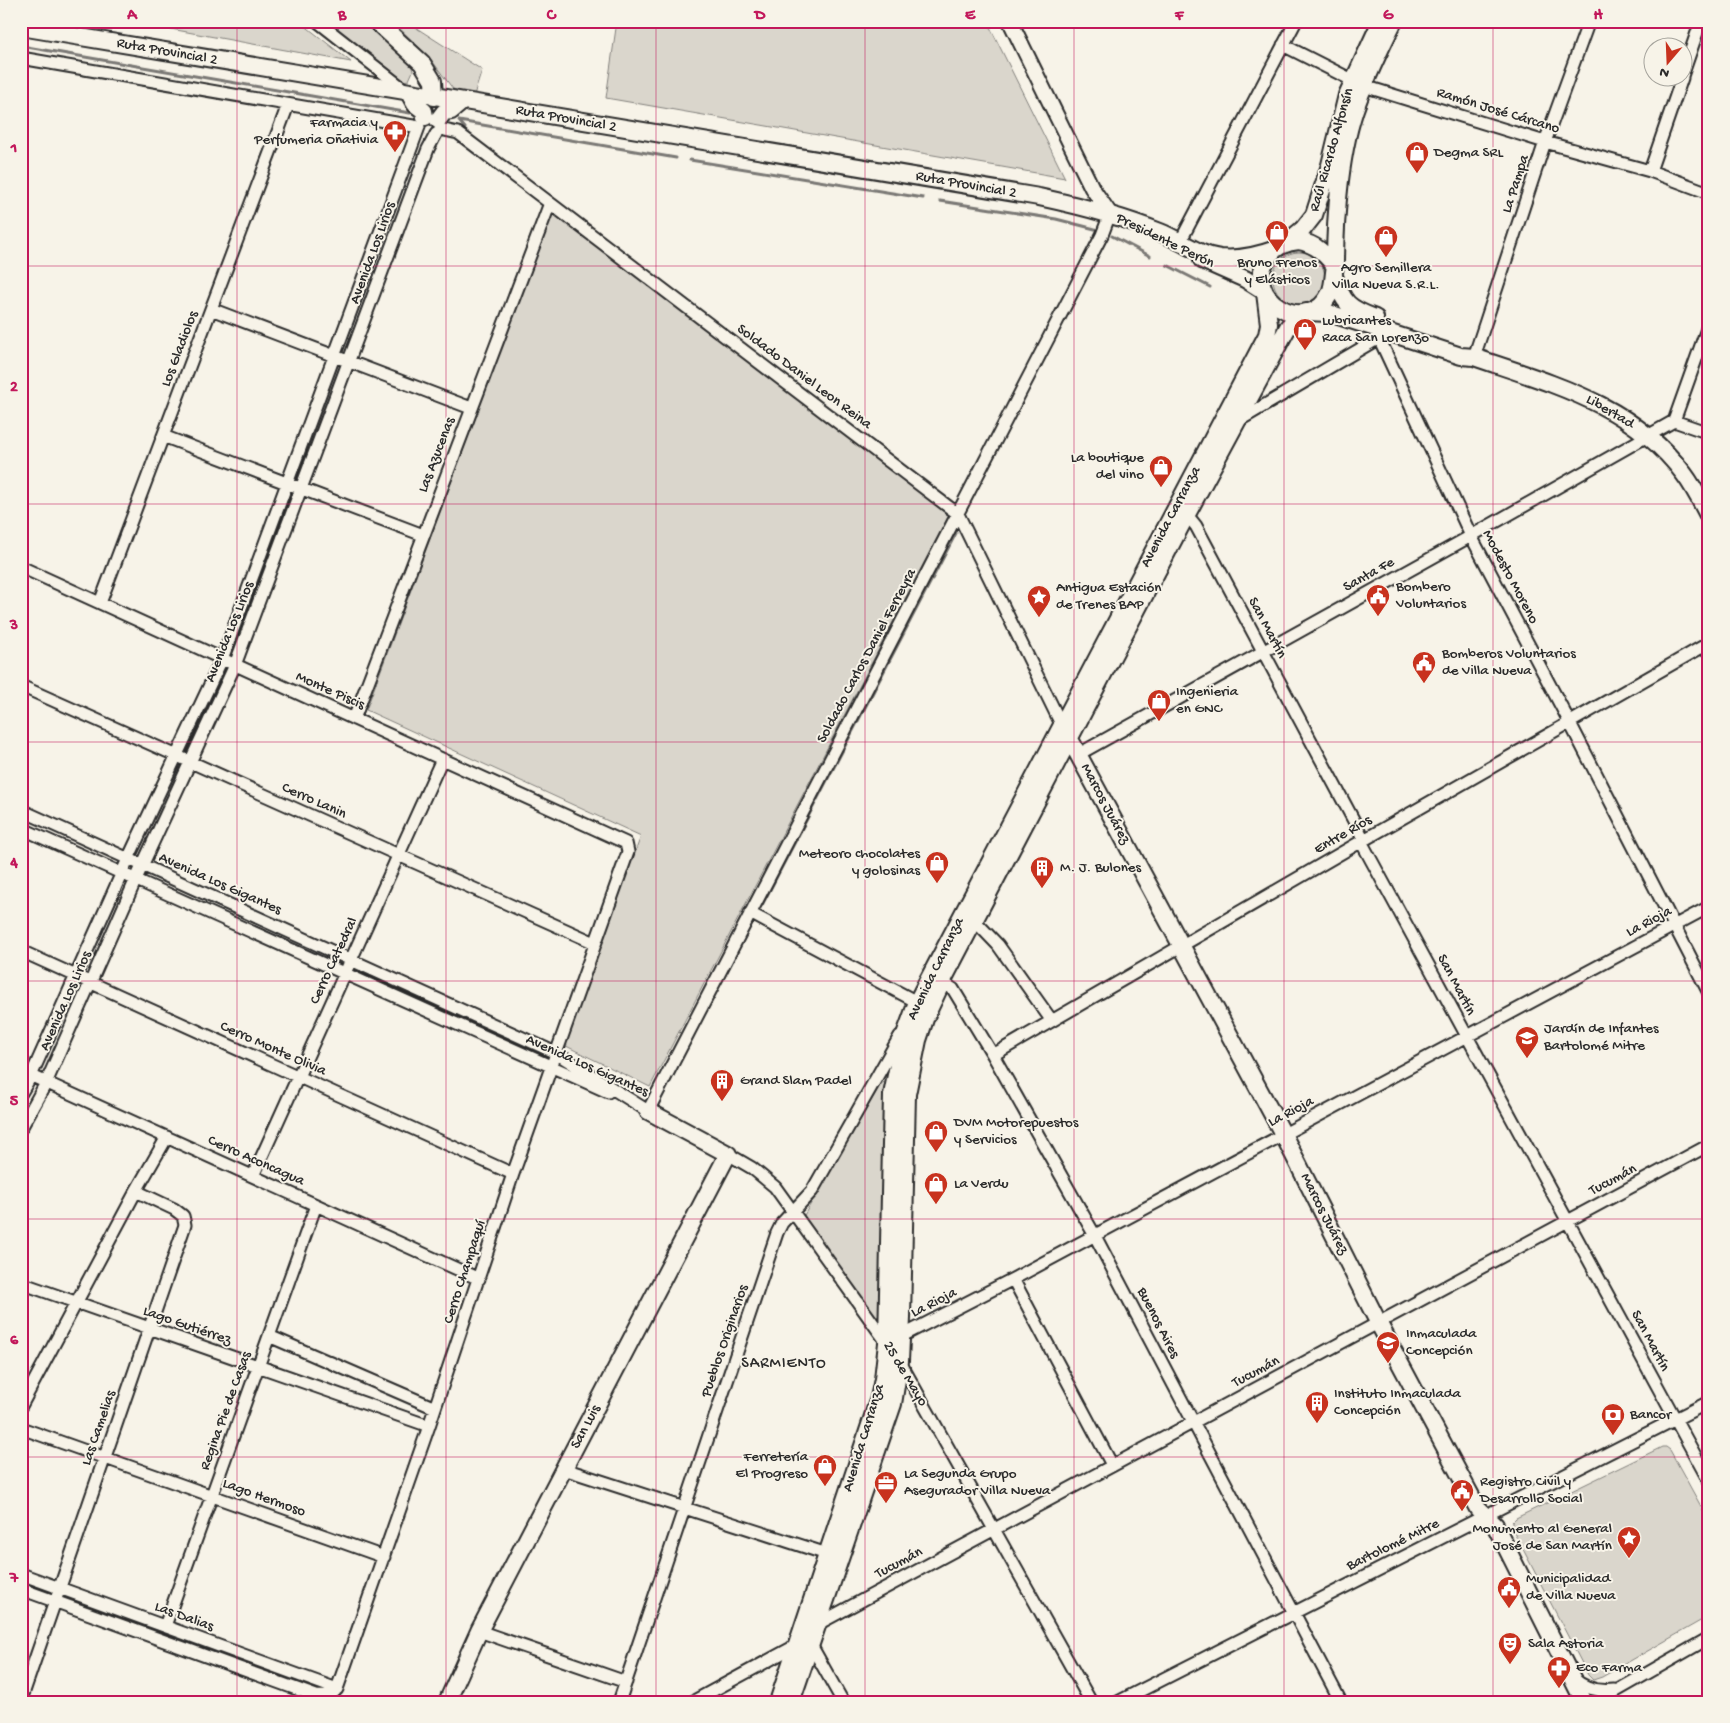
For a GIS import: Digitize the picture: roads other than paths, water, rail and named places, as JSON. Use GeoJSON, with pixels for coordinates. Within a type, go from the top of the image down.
{"type":"FeatureCollection","features":[{"type":"Feature","properties":{"kind":"main road"},"geometry":{"type":"LineString","coordinates":[[376,21],[422,62],[433,82],[434,97]]}},
{"type":"Feature","properties":{"kind":"main road","name":"Raúl Ricardo Alfonsín"},"geometry":{"type":"LineString","coordinates":[[1334,270],[1337,216],[1342,175],[1358,83],[1381,21]]}},
{"type":"Feature","properties":{"kind":"main road","name":"Raúl Ricardo Alfonsín"},"geometry":{"type":"LineString","coordinates":[[1280,246],[1303,229],[1314,215],[1330,165],[1342,113],[1394,21]]}},
{"type":"Feature","properties":{"kind":"main road","name":"Ruta Provincial 2"},"geometry":{"type":"LineString","coordinates":[[21,27],[409,93],[990,188],[1076,205],[1110,214]]}},
{"type":"Feature","properties":{"kind":"main road"},"geometry":{"type":"LineString","coordinates":[[409,93],[415,104],[424,111],[432,125],[444,112],[451,111],[463,101]]}},
{"type":"Feature","properties":{"kind":"main road","name":"Presidente Perón"},"geometry":{"type":"LineString","coordinates":[[1110,214],[1162,232],[1198,251],[1217,257],[1245,258],[1280,246]]}},
{"type":"Feature","properties":{"kind":"main road","name":"Presidente Perón"},"geometry":{"type":"LineString","coordinates":[[1110,214],[1135,228],[1244,279],[1265,292]]}},
{"type":"Feature","properties":{"kind":"main road"},"geometry":{"type":"LineString","coordinates":[[1299,242],[1312,245],[1324,253],[1334,270],[1333,286],[1327,298],[1318,307],[1304,313],[1283,310],[1271,302],[1262,284],[1262,271],[1267,259],[1280,246],[1299,242]]}},
{"type":"Feature","properties":{"kind":"main road","name":"Libertad"},"geometry":{"type":"LineString","coordinates":[[1334,270],[1341,297],[1350,306],[1360,312],[1463,348],[1474,357]]}},
{"type":"Feature","properties":{"kind":"main road","name":"Avenida Carranza"},"geometry":{"type":"LineString","coordinates":[[791,1702],[827,1554],[879,1398],[894,1340],[907,1094],[918,1040],[934,982],[1183,509],[1266,335],[1269,324],[1265,292]]}},
{"type":"Feature","properties":{"kind":"main road","name":"Libertad"},"geometry":{"type":"LineString","coordinates":[[1304,313],[1329,313],[1380,334],[1461,356],[1474,357],[1593,400],[1614,412],[1661,448],[1686,476],[1709,517]]}},
{"type":"Feature","properties":{"kind":"main road","name":"Avenida Carranza"},"geometry":{"type":"LineString","coordinates":[[1183,509],[1238,421],[1288,327],[1304,313]]}},
{"type":"Feature","properties":{"kind":"main road","name":"Avenida Carranza"},"geometry":{"type":"LineString","coordinates":[[778,1702],[804,1645],[818,1624],[893,1404],[900,1362],[894,1340],[892,1095],[903,1040],[915,1009],[974,920],[1066,732]]}},
{"type":"Feature","properties":{"kind":"main road","name":"Marcos Juárez"},"geometry":{"type":"LineString","coordinates":[[1066,732],[1283,1134],[1379,1324],[1478,1509],[1495,1524],[1584,1702]]}},
{"type":"Feature","properties":{"kind":"main road","name":"25 de Mayo"},"geometry":{"type":"LineString","coordinates":[[648,1111],[728,1154]]}},
{"type":"Feature","properties":{"kind":"main road","name":"San Luis"},"geometry":{"type":"LineString","coordinates":[[447,1702],[479,1631],[728,1154]]}},
{"type":"Feature","properties":{"kind":"street"},"geometry":{"type":"LineString","coordinates":[[317,21],[409,93]]}},
{"type":"Feature","properties":{"kind":"street"},"geometry":{"type":"LineString","coordinates":[[1010,21],[1092,188],[1110,214]]}},
{"type":"Feature","properties":{"kind":"street"},"geometry":{"type":"LineString","coordinates":[[1180,242],[1296,21]]}},
{"type":"Feature","properties":{"kind":"street","name":"La Pampa"},"geometry":{"type":"LineString","coordinates":[[1474,357],[1545,142],[1589,21]]}},
{"type":"Feature","properties":{"kind":"street"},"geometry":{"type":"LineString","coordinates":[[1692,47],[1701,21]]}},
{"type":"Feature","properties":{"kind":"street","name":"Ramón José Cárcano"},"geometry":{"type":"LineString","coordinates":[[1283,45],[1358,83],[1545,142],[1650,171],[1709,192]]}},
{"type":"Feature","properties":{"kind":"street","name":"Soldado Daniel Leon Reina"},"geometry":{"type":"LineString","coordinates":[[21,58],[288,105],[432,125],[458,133],[958,514],[1066,732]]}},
{"type":"Feature","properties":{"kind":"street"},"geometry":{"type":"LineString","coordinates":[[1650,171],[1678,88]]}},
{"type":"Feature","properties":{"kind":"street","name":"Los Gladiolos"},"geometry":{"type":"LineString","coordinates":[[100,603],[288,105]]}},
{"type":"Feature","properties":{"kind":"street","name":"Avenida Los Lirios"},"geometry":{"type":"LineString","coordinates":[[21,1093],[26,1074],[76,976],[128,859],[222,659],[334,356],[432,125]]}},
{"type":"Feature","properties":{"kind":"street","name":"Avenida Los Lirios"},"geometry":{"type":"LineString","coordinates":[[21,1128],[46,1083],[136,880],[235,665],[428,149],[432,125]]}},
{"type":"Feature","properties":{"kind":"street","name":"Las Azucenas"},"geometry":{"type":"LineString","coordinates":[[354,719],[550,203]]}},
{"type":"Feature","properties":{"kind":"street","name":"Soldado Carlos Daniel Ferreyra"},"geometry":{"type":"LineString","coordinates":[[648,1111],[1102,235],[1110,214]]}},
{"type":"Feature","properties":{"kind":"street"},"geometry":{"type":"LineString","coordinates":[[211,309],[471,408]]}},
{"type":"Feature","properties":{"kind":"street"},"geometry":{"type":"LineString","coordinates":[[1709,323],[1674,421],[1709,433]]}},
{"type":"Feature","properties":{"kind":"street"},"geometry":{"type":"LineString","coordinates":[[1238,421],[1380,334]]}},
{"type":"Feature","properties":{"kind":"street","name":"Modesto Moreno"},"geometry":{"type":"LineString","coordinates":[[1380,334],[1471,536],[1709,993]]}},
{"type":"Feature","properties":{"kind":"street","name":"Santa Fe"},"geometry":{"type":"LineString","coordinates":[[1079,754],[1674,421]]}},
{"type":"Feature","properties":{"kind":"street"},"geometry":{"type":"LineString","coordinates":[[162,436],[423,535]]}},
{"type":"Feature","properties":{"kind":"street","name":"San Martín"},"geometry":{"type":"LineString","coordinates":[[1183,509],[1196,526],[1362,836],[1363,845],[1569,1221],[1709,1482]]}},
{"type":"Feature","properties":{"kind":"street","name":"Monte Piscis"},"geometry":{"type":"LineString","coordinates":[[21,567],[626,843]]}},
{"type":"Feature","properties":{"kind":"street","name":"Entre Ríos"},"geometry":{"type":"LineString","coordinates":[[993,1055],[1181,945],[1709,643]]}},
{"type":"Feature","properties":{"kind":"street","name":"Cerro Lanin"},"geometry":{"type":"LineString","coordinates":[[21,686],[595,944]]}},
{"type":"Feature","properties":{"kind":"street","name":"Cerro Catedral"},"geometry":{"type":"LineString","coordinates":[[253,1176],[442,759]]}},
{"type":"Feature","properties":{"kind":"street","name":"Avenida Los Gigantes"},"geometry":{"type":"LineString","coordinates":[[21,810],[556,1054],[648,1111]]}},
{"type":"Feature","properties":{"kind":"street","name":"Avenida Los Gigantes"},"geometry":{"type":"LineString","coordinates":[[21,828],[648,1111]]}},
{"type":"Feature","properties":{"kind":"street","name":"Cerro Champaquí"},"geometry":{"type":"LineString","coordinates":[[337,1689],[429,1426],[513,1174],[628,852],[626,843]]}},
{"type":"Feature","properties":{"kind":"street","name":"La Rioja"},"geometry":{"type":"LineString","coordinates":[[894,1340],[1013,1279],[1466,1035],[1709,907]]}},
{"type":"Feature","properties":{"kind":"street"},"geometry":{"type":"LineString","coordinates":[[750,913],[915,1009]]}},
{"type":"Feature","properties":{"kind":"street"},"geometry":{"type":"LineString","coordinates":[[974,920],[998,945],[1052,1021]]}},
{"type":"Feature","properties":{"kind":"street","name":"Cerro Monte Olivia"},"geometry":{"type":"LineString","coordinates":[[21,951],[513,1174]]}},
{"type":"Feature","properties":{"kind":"street","name":"Buenos Aires"},"geometry":{"type":"LineString","coordinates":[[934,982],[953,989],[993,1055],[1094,1234],[1192,1423],[1341,1702]]}},
{"type":"Feature","properties":{"kind":"street","name":"Pueblos Originarios"},"geometry":{"type":"LineString","coordinates":[[619,1702],[777,1233],[782,1223],[812,1191],[915,1009]]}},
{"type":"Feature","properties":{"kind":"street","name":"Cerro Aconcagua"},"geometry":{"type":"LineString","coordinates":[[26,1074],[479,1279]]}},
{"type":"Feature","properties":{"kind":"street"},"geometry":{"type":"LineString","coordinates":[[21,1406],[136,1190],[167,1137]]}},
{"type":"Feature","properties":{"kind":"street","name":"Tucumán"},"geometry":{"type":"LineString","coordinates":[[818,1624],[1709,1146]]}},
{"type":"Feature","properties":{"kind":"street","name":"25 de Mayo"},"geometry":{"type":"LineString","coordinates":[[728,1154],[752,1168],[775,1187],[792,1212],[894,1340]]}},
{"type":"Feature","properties":{"kind":"street","name":"Las Camelias"},"geometry":{"type":"LineString","coordinates":[[21,1700],[185,1225],[183,1216],[174,1209],[136,1190]]}},
{"type":"Feature","properties":{"kind":"street","name":"Regina Pie de Casas"},"geometry":{"type":"LineString","coordinates":[[165,1626],[316,1205]]}},
{"type":"Feature","properties":{"kind":"street"},"geometry":{"type":"LineString","coordinates":[[1013,1279],[1112,1465]]}},
{"type":"Feature","properties":{"kind":"street","name":"Lago Gutiérrez"},"geometry":{"type":"LineString","coordinates":[[21,1283],[429,1426]]}},
{"type":"Feature","properties":{"kind":"street"},"geometry":{"type":"LineString","coordinates":[[269,1336],[435,1408]]}},
{"type":"Feature","properties":{"kind":"street","name":"25 de Mayo"},"geometry":{"type":"LineString","coordinates":[[900,1362],[1091,1702]]}},
{"type":"Feature","properties":{"kind":"street","name":"Bartolomé Mitre"},"geometry":{"type":"LineString","coordinates":[[1118,1702],[1709,1402]]}},
{"type":"Feature","properties":{"kind":"street","name":"Lago Hermoso"},"geometry":{"type":"LineString","coordinates":[[21,1428],[384,1557]]}},
{"type":"Feature","properties":{"kind":"street"},"geometry":{"type":"LineString","coordinates":[[564,1468],[827,1554]]}},
{"type":"Feature","properties":{"kind":"street","name":"Las Dalias"},"geometry":{"type":"LineString","coordinates":[[21,1574],[337,1689],[333,1694],[325,1697],[316,1696],[21,1588]]}},
{"type":"Feature","properties":{"kind":"street"},"geometry":{"type":"LineString","coordinates":[[479,1631],[626,1682]]}},
{"type":"Feature","properties":{"kind":"street"},"geometry":{"type":"LineString","coordinates":[[1597,1702],[1709,1638]]}},
{"type":"Feature","properties":{"kind":"street"},"geometry":{"type":"LineString","coordinates":[[692,1702],[804,1645],[843,1702]]}},
{"type":"Feature","properties":{"kind":"street"},"geometry":{"type":"LineString","coordinates":[[1570,1675],[1589,1689],[1603,1691],[1619,1689]]}},
{"type":"Feature","properties":{"kind":"waterway"},"geometry":{"type":"LineString","coordinates":[[21,46],[410,113]]}},
{"type":"Feature","properties":{"kind":"waterway"},"geometry":{"type":"LineString","coordinates":[[459,121],[676,158]]}},
{"type":"Feature","properties":{"kind":"waterway"},"geometry":{"type":"LineString","coordinates":[[459,121],[465,128]]}},
{"type":"Feature","properties":{"kind":"waterway"},"geometry":{"type":"LineString","coordinates":[[690,160],[923,198]]}},
{"type":"Feature","properties":{"kind":"waterway"},"geometry":{"type":"LineString","coordinates":[[940,201],[1056,219],[1095,229]]}},
{"type":"Feature","properties":{"kind":"waterway"},"geometry":{"type":"LineString","coordinates":[[1112,236],[1150,256]]}},
{"type":"Feature","properties":{"kind":"waterway"},"geometry":{"type":"LineString","coordinates":[[1167,265],[1210,287]]}},
{"type":"Feature","properties":{"kind":"waterway"},"geometry":{"type":"LineString","coordinates":[[762,905],[956,533]]}},
{"type":"Feature","properties":{"kind":"place","name":"Farmacia y Perfumeria Oñativia"},"geometry":{"type":"Point","coordinates":[395,153]}},
{"type":"Feature","properties":{"kind":"place","name":"Degma SRL"},"geometry":{"type":"Point","coordinates":[1417,174]}},
{"type":"Feature","properties":{"kind":"place","name":"Bruno Frenos y Elásticos"},"geometry":{"type":"Point","coordinates":[1277,253]}},
{"type":"Feature","properties":{"kind":"place","name":"Agro Semillera Villa Nueva S.R.L."},"geometry":{"type":"Point","coordinates":[1386,258]}},
{"type":"Feature","properties":{"kind":"place","name":"Lubricantes Raca San Lorenzo"},"geometry":{"type":"Point","coordinates":[1305,351]}},
{"type":"Feature","properties":{"kind":"place","name":"La boutique del vino"},"geometry":{"type":"Point","coordinates":[1161,488]}},
{"type":"Feature","properties":{"kind":"place","name":"Bombero Voluntarios"},"geometry":{"type":"Point","coordinates":[1378,617]}},
{"type":"Feature","properties":{"kind":"place","name":"Antigua Estación de Trenes BAP"},"geometry":{"type":"Point","coordinates":[1039,618]}},
{"type":"Feature","properties":{"kind":"place","name":"Bomberos Voluntarios de Villa Nueva"},"geometry":{"type":"Point","coordinates":[1424,684]}},
{"type":"Feature","properties":{"kind":"place","name":"Ingenieria en GNC"},"geometry":{"type":"Point","coordinates":[1159,722]}},
{"type":"Feature","properties":{"kind":"place","name":"Meteoro chocolates y golosinas"},"geometry":{"type":"Point","coordinates":[937,884]}},
{"type":"Feature","properties":{"kind":"place","name":"M. J. Bulones"},"geometry":{"type":"Point","coordinates":[1042,889]}},
{"type":"Feature","properties":{"kind":"place","name":"Jardín de Infantes Bartolomé Mitre"},"geometry":{"type":"Point","coordinates":[1527,1059]}},
{"type":"Feature","properties":{"kind":"place","name":"Grand Slam Padel"},"geometry":{"type":"Point","coordinates":[722,1102]}},
{"type":"Feature","properties":{"kind":"place","name":"DVM Motorepuestos y Servicios"},"geometry":{"type":"Point","coordinates":[936,1153]}},
{"type":"Feature","properties":{"kind":"place","name":"La Verdu"},"geometry":{"type":"Point","coordinates":[936,1205]}},
{"type":"Feature","properties":{"kind":"place","name":"Inmaculada Concepción"},"geometry":{"type":"Point","coordinates":[1388,1364]}},
{"type":"Feature","properties":{"kind":"place","name":"Instituto Inmaculada Concepción"},"geometry":{"type":"Point","coordinates":[1317,1424]}},
{"type":"Feature","properties":{"kind":"place","name":"Bancor"},"geometry":{"type":"Point","coordinates":[1613,1436]}},
{"type":"Feature","properties":{"kind":"place","name":"Ferretería El Progreso"},"geometry":{"type":"Point","coordinates":[825,1487]}},
{"type":"Feature","properties":{"kind":"place","name":"La Segunda Grupo Asegurador Villa Nueva"},"geometry":{"type":"Point","coordinates":[886,1504]}},
{"type":"Feature","properties":{"kind":"place","name":"Registro Civil y Desarrollo Social"},"geometry":{"type":"Point","coordinates":[1462,1512]}},
{"type":"Feature","properties":{"kind":"place","name":"Monumento al General José de San Martín"},"geometry":{"type":"Point","coordinates":[1629,1559]}},
{"type":"Feature","properties":{"kind":"place","name":"Municipalidad de Villa Nueva"},"geometry":{"type":"Point","coordinates":[1509,1609]}},
{"type":"Feature","properties":{"kind":"place","name":"Sala Astoria"},"geometry":{"type":"Point","coordinates":[1510,1665]}},
{"type":"Feature","properties":{"kind":"place","name":"Eco Farma"},"geometry":{"type":"Point","coordinates":[1559,1689]}},
{"type":"Feature","properties":{"kind":"district","name":"SARMIENTO"},"geometry":{"type":"Point","coordinates":[784,1364]}}]}
